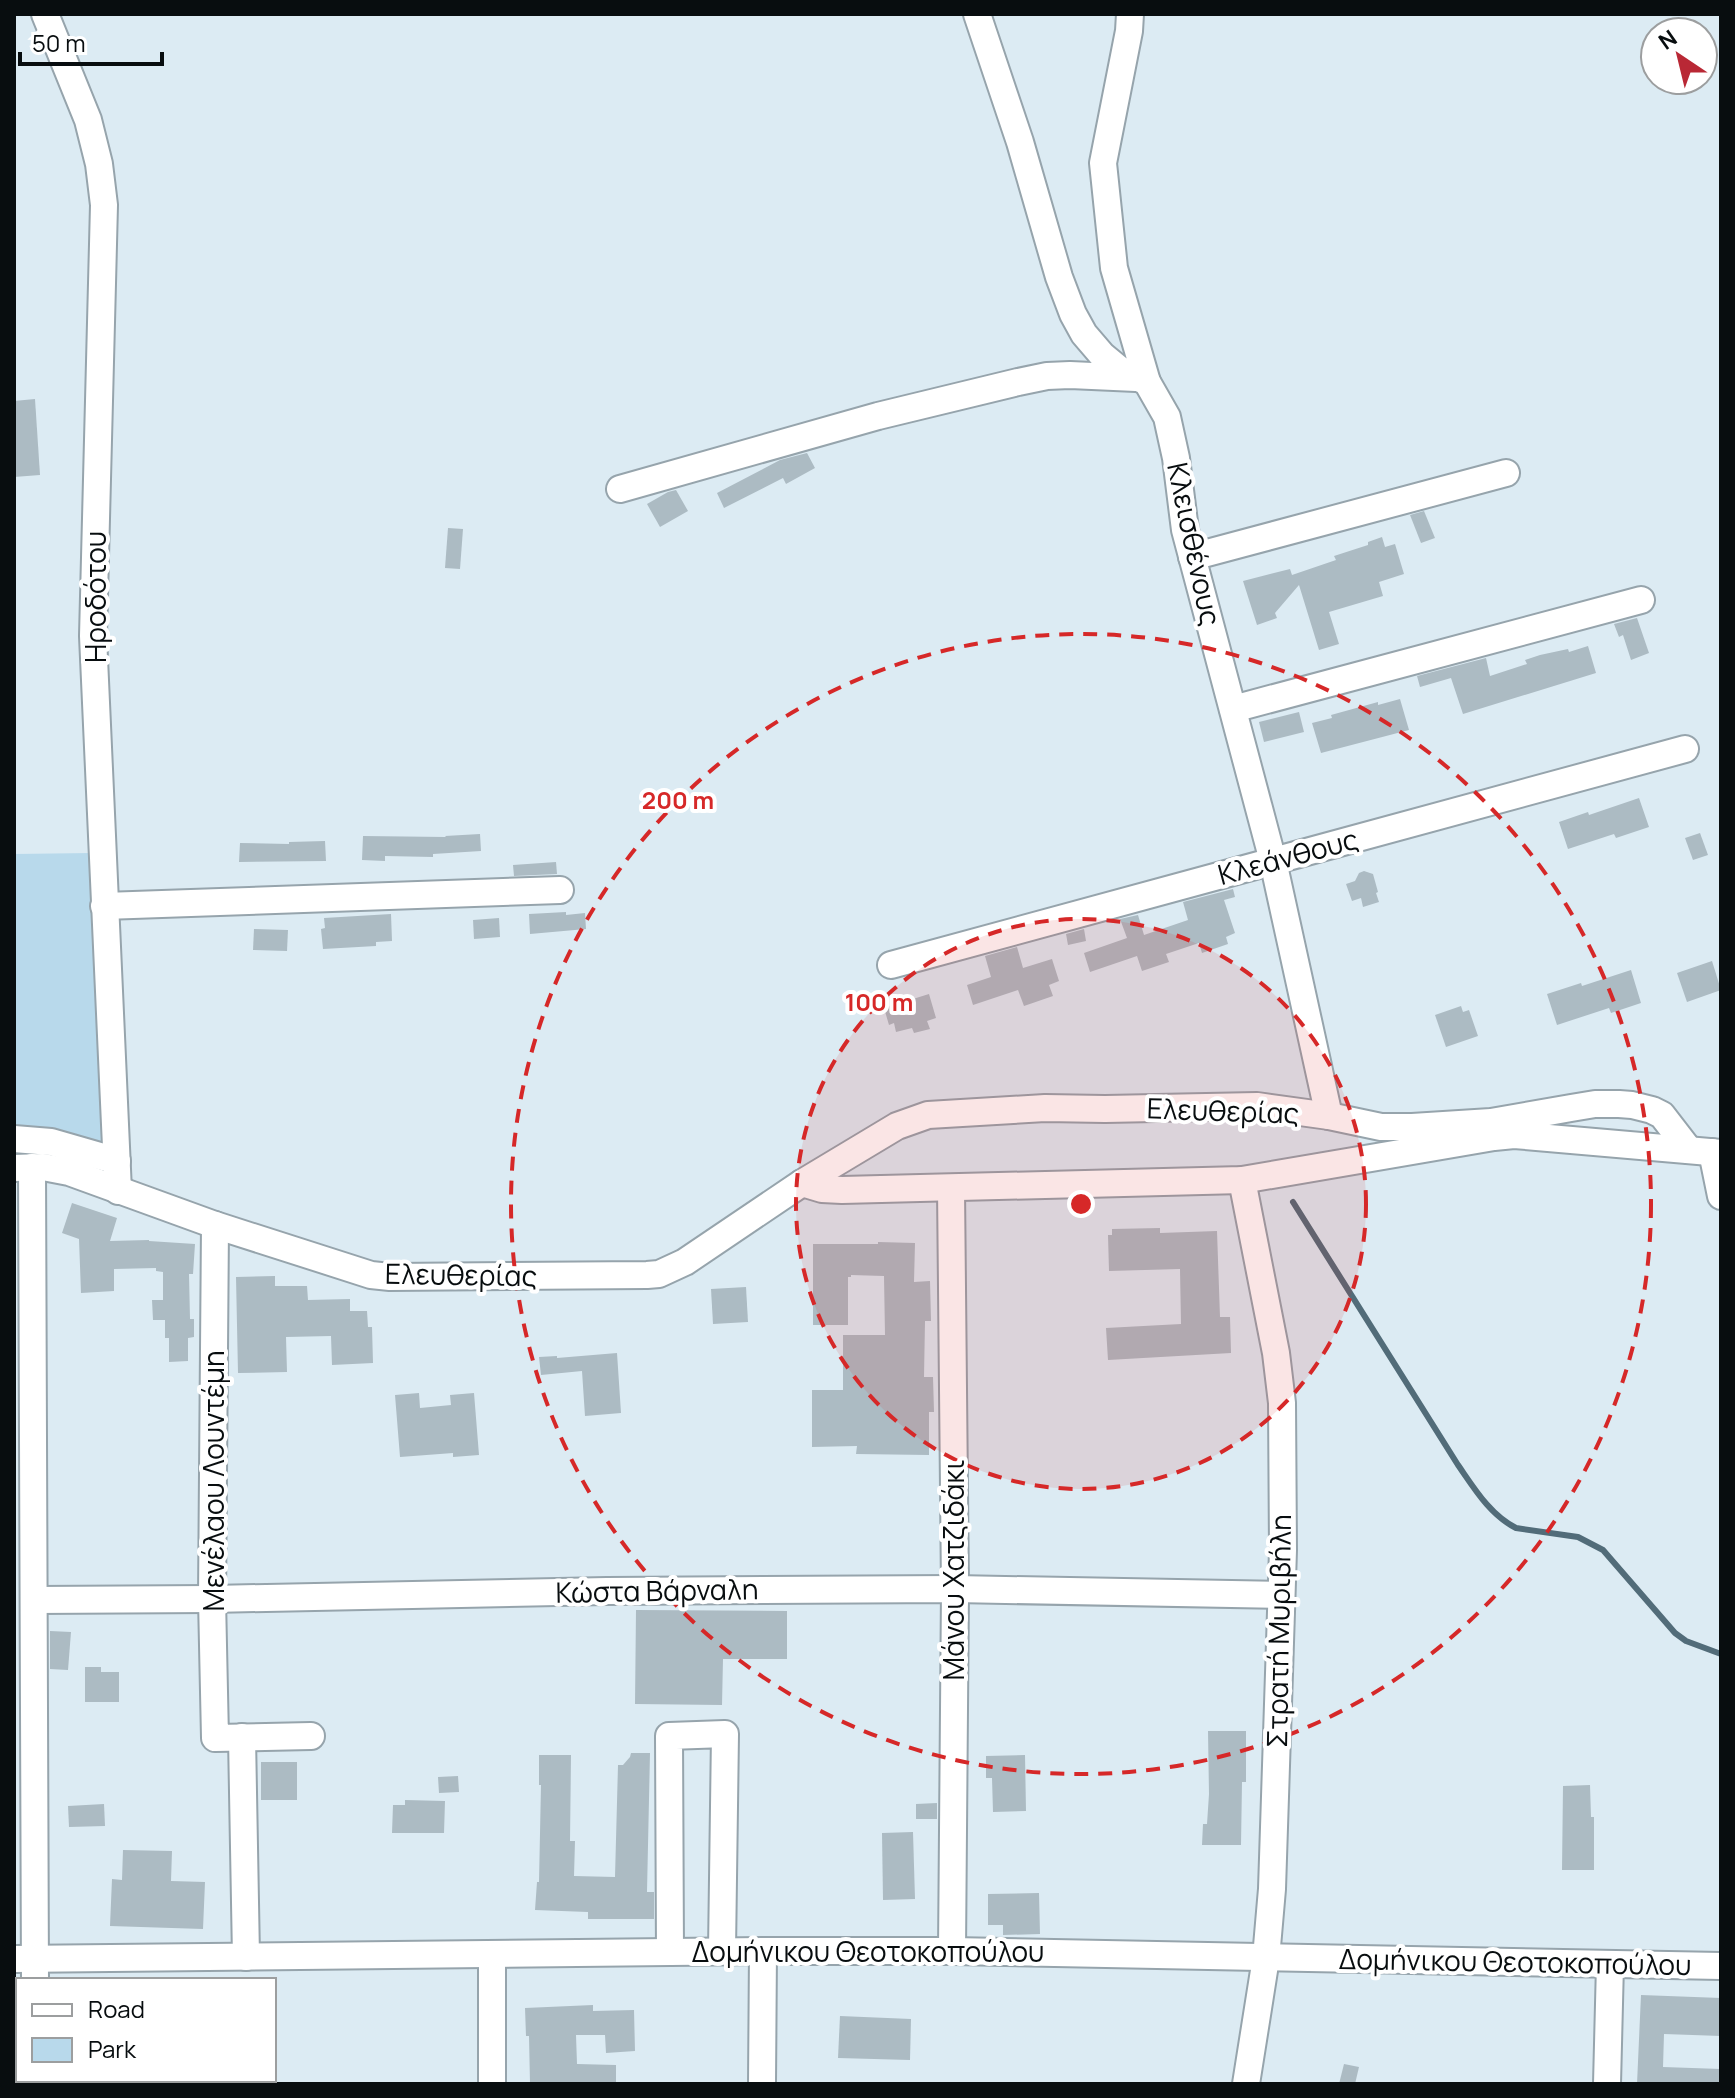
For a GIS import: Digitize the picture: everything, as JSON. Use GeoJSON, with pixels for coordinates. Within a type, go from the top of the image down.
{"type":"FeatureCollection","features":[{"type":"Feature","properties":{"kind":"street","name":"Ηροδότου"},"geometry":{"type":"LineString","coordinates":[[45,14],[88,120],[99,164],[104,205],[93,636],[118,1191]]}},
{"type":"Feature","properties":{"kind":"street","name":"Κλεισθένους"},"geometry":{"type":"LineString","coordinates":[[977,14],[1073,314],[1084,334],[1102,355],[1119,369],[1143,380],[1167,417],[1176,458],[1185,530],[1233,709],[1265,863],[1329,1116]]}},
{"type":"Feature","properties":{"kind":"street"},"geometry":{"type":"LineString","coordinates":[[620,489],[878,416],[1047,376],[1143,380],[1114,268],[1103,163],[1130,14]]}},
{"type":"Feature","properties":{"kind":"street"},"geometry":{"type":"LineString","coordinates":[[1192,557],[1506,473]]}},
{"type":"Feature","properties":{"kind":"street"},"geometry":{"type":"LineString","coordinates":[[1233,709],[1641,600]]}},
{"type":"Feature","properties":{"kind":"street","name":"Κλεάνθους"},"geometry":{"type":"LineString","coordinates":[[891,965],[1685,749]]}},
{"type":"Feature","properties":{"kind":"street"},"geometry":{"type":"LineString","coordinates":[[104,906],[560,890]]}},
{"type":"Feature","properties":{"kind":"street","name":"Ελευθερίας"},"geometry":{"type":"LineString","coordinates":[[23,1167],[69,1172],[215,1225],[331,1263],[382,1276],[647,1275],[659,1274],[685,1262],[802,1183],[897,1126],[928,1115],[1045,1108],[1225,1105],[1269,1107],[1381,1127],[1412,1127],[1491,1122],[1595,1104],[1632,1105],[1662,1115],[1707,1151]]}},
{"type":"Feature","properties":{"kind":"street","name":"Ελευθερίας"},"geometry":{"type":"LineString","coordinates":[[802,1183],[822,1189],[842,1190],[1242,1180],[1514,1135],[1707,1151]]}},
{"type":"Feature","properties":{"kind":"street"},"geometry":{"type":"LineString","coordinates":[[14,1139],[51,1142],[117,1161]]}},
{"type":"Feature","properties":{"kind":"street"},"geometry":{"type":"LineString","coordinates":[[1707,1151],[1721,1196]]}},
{"type":"Feature","properties":{"kind":"street"},"geometry":{"type":"LineString","coordinates":[[23,1167],[34,1600],[28,1966]]}},
{"type":"Feature","properties":{"kind":"street","name":"Στρατή Μυριβήλη"},"geometry":{"type":"LineString","coordinates":[[1242,1180],[1276,1353],[1282,1403],[1283,1550],[1275,1835],[1266,1958],[1246,2084]]}},
{"type":"Feature","properties":{"kind":"street","name":"Μάνου Χατζιδάκι"},"geometry":{"type":"LineString","coordinates":[[951,1188],[955,1589],[952,1951]]}},
{"type":"Feature","properties":{"kind":"street","name":"Μενέλαου Λουντέμη"},"geometry":{"type":"LineString","coordinates":[[215,1225],[212,1599],[215,1738],[242,1737]]}},
{"type":"Feature","properties":{"kind":"street","name":"Κώστα Βάρναλη"},"geometry":{"type":"LineString","coordinates":[[34,1600],[955,1589],[1281,1595]]}},
{"type":"Feature","properties":{"kind":"street"},"geometry":{"type":"LineString","coordinates":[[670,1952],[669,1736],[725,1734],[722,1951]]}},
{"type":"Feature","properties":{"kind":"street"},"geometry":{"type":"LineString","coordinates":[[246,1957],[242,1737],[311,1736]]}},
{"type":"Feature","properties":{"kind":"street","name":"Δομήνικου Θεοτοκοπούλου"},"geometry":{"type":"LineString","coordinates":[[28,1966],[246,1957],[722,1951],[952,1951],[1721,1966]]}},
{"type":"Feature","properties":{"kind":"street"},"geometry":{"type":"LineString","coordinates":[[762,2084],[763,1951]]}},
{"type":"Feature","properties":{"kind":"street"},"geometry":{"type":"LineString","coordinates":[[492,1954],[492,2084]]}},
{"type":"Feature","properties":{"kind":"street"},"geometry":{"type":"LineString","coordinates":[[1607,2084],[1610,1964]]}},
{"type":"Feature","properties":{"kind":"green space"},"geometry":{"type":"Polygon","coordinates":[[[92,853],[107,1147],[14,1130],[14,854],[92,853]]]}},
{"type":"Feature","properties":{"kind":"building"},"geometry":{"type":"Polygon","coordinates":[[[35,399],[40,475],[14,477],[14,401],[35,399]]]}},
{"type":"Feature","properties":{"kind":"building"},"geometry":{"type":"Polygon","coordinates":[[[807,453],[815,468],[786,484],[783,478],[724,508],[717,493],[780,460],[807,453]]]}},
{"type":"Feature","properties":{"kind":"building"},"geometry":{"type":"Polygon","coordinates":[[[676,490],[688,511],[660,527],[647,504],[676,490]]]}},
{"type":"Feature","properties":{"kind":"building"},"geometry":{"type":"Polygon","coordinates":[[[1424,511],[1435,538],[1421,543],[1410,515],[1424,511]]]}},
{"type":"Feature","properties":{"kind":"building"},"geometry":{"type":"Polygon","coordinates":[[[448,528],[463,529],[460,569],[445,568],[448,528]]]}},
{"type":"Feature","properties":{"kind":"building"},"geometry":{"type":"Polygon","coordinates":[[[1382,537],[1385,547],[1395,544],[1404,574],[1379,582],[1383,596],[1329,612],[1339,644],[1319,650],[1299,585],[1275,613],[1277,618],[1257,625],[1243,581],[1290,569],[1292,575],[1336,560],[1334,556],[1382,537]]]}},
{"type":"Feature","properties":{"kind":"building"},"geometry":{"type":"Polygon","coordinates":[[[1637,618],[1649,653],[1631,660],[1623,635],[1619,637],[1614,624],[1637,618]]]}},
{"type":"Feature","properties":{"kind":"building"},"geometry":{"type":"Polygon","coordinates":[[[1588,646],[1596,673],[1463,714],[1451,678],[1420,687],[1417,676],[1486,658],[1490,676],[1527,664],[1525,660],[1540,655],[1588,646]]]}},
{"type":"Feature","properties":{"kind":"building"},"geometry":{"type":"Polygon","coordinates":[[[1400,699],[1409,730],[1321,753],[1312,723],[1378,702],[1378,705],[1400,699]]]}},
{"type":"Feature","properties":{"kind":"building"},"geometry":{"type":"Polygon","coordinates":[[[1299,712],[1304,732],[1264,742],[1259,722],[1299,712]]]}},
{"type":"Feature","properties":{"kind":"building"},"geometry":{"type":"Polygon","coordinates":[[[1639,798],[1649,827],[1616,838],[1614,834],[1568,849],[1559,822],[1639,798]]]}},
{"type":"Feature","properties":{"kind":"building"},"geometry":{"type":"Polygon","coordinates":[[[1700,833],[1708,855],[1693,860],[1685,838],[1700,833]]]}},
{"type":"Feature","properties":{"kind":"building"},"geometry":{"type":"Polygon","coordinates":[[[480,834],[481,851],[433,854],[433,857],[385,856],[385,861],[362,860],[363,836],[446,837],[480,834]]]}},
{"type":"Feature","properties":{"kind":"building"},"geometry":{"type":"Polygon","coordinates":[[[325,841],[326,861],[239,862],[240,843],[325,841]]]}},
{"type":"Feature","properties":{"kind":"building"},"geometry":{"type":"Polygon","coordinates":[[[556,862],[557,874],[514,876],[513,865],[556,862]]]}},
{"type":"Feature","properties":{"kind":"building"},"geometry":{"type":"Polygon","coordinates":[[[1364,871],[1373,874],[1379,902],[1363,907],[1361,898],[1352,901],[1346,884],[1355,881],[1364,871]]]}},
{"type":"Feature","properties":{"kind":"building"},"geometry":{"type":"Polygon","coordinates":[[[1233,889],[1235,897],[1224,900],[1235,933],[1226,937],[1228,944],[1202,953],[1199,943],[1166,954],[1169,962],[1142,971],[1137,956],[1090,972],[1084,953],[1127,938],[1120,919],[1138,915],[1144,935],[1188,920],[1183,902],[1233,889]]]}},
{"type":"Feature","properties":{"kind":"building"},"geometry":{"type":"Polygon","coordinates":[[[566,912],[566,915],[585,913],[586,929],[530,934],[529,914],[566,912]]]}},
{"type":"Feature","properties":{"kind":"building"},"geometry":{"type":"Polygon","coordinates":[[[391,914],[392,941],[376,942],[376,946],[323,949],[321,929],[325,928],[324,918],[391,914]]]}},
{"type":"Feature","properties":{"kind":"building"},"geometry":{"type":"Polygon","coordinates":[[[499,918],[500,937],[474,939],[473,920],[499,918]]]}},
{"type":"Feature","properties":{"kind":"building"},"geometry":{"type":"Polygon","coordinates":[[[254,929],[288,930],[287,951],[253,950],[254,929]]]}},
{"type":"Feature","properties":{"kind":"building"},"geometry":{"type":"Polygon","coordinates":[[[1084,929],[1086,941],[1068,945],[1066,934],[1084,929]]]}},
{"type":"Feature","properties":{"kind":"building"},"geometry":{"type":"Polygon","coordinates":[[[1017,947],[1023,968],[1052,959],[1059,981],[1049,985],[1053,996],[1024,1006],[1018,990],[973,1005],[967,985],[991,977],[985,956],[1017,947]]]}},
{"type":"Feature","properties":{"kind":"building"},"geometry":{"type":"Polygon","coordinates":[[[1712,961],[1721,990],[1687,1002],[1677,973],[1712,961]]]}},
{"type":"Feature","properties":{"kind":"building"},"geometry":{"type":"Polygon","coordinates":[[[1631,970],[1641,1003],[1611,1013],[1609,1008],[1557,1025],[1547,994],[1631,970]]]}},
{"type":"Feature","properties":{"kind":"building"},"geometry":{"type":"Polygon","coordinates":[[[929,994],[936,1018],[927,1021],[930,1029],[914,1033],[912,1028],[896,1032],[894,1023],[889,1025],[884,1008],[929,994]]]}},
{"type":"Feature","properties":{"kind":"building"},"geometry":{"type":"Polygon","coordinates":[[[1461,1006],[1463,1012],[1469,1010],[1478,1036],[1446,1047],[1435,1015],[1461,1006]]]}},
{"type":"Feature","properties":{"kind":"building"},"geometry":{"type":"Polygon","coordinates":[[[72,1203],[117,1218],[110,1241],[195,1244],[193,1274],[189,1274],[190,1319],[194,1319],[194,1337],[188,1338],[188,1361],[169,1362],[165,1320],[153,1320],[152,1300],[163,1300],[163,1272],[156,1271],[156,1268],[114,1269],[114,1291],[81,1293],[79,1239],[62,1233],[72,1203]]]}},
{"type":"Feature","properties":{"kind":"building"},"geometry":{"type":"Polygon","coordinates":[[[1160,1228],[1160,1233],[1217,1231],[1220,1317],[1230,1317],[1231,1353],[1108,1360],[1106,1328],[1181,1324],[1180,1269],[1109,1271],[1108,1235],[1112,1235],[1112,1229],[1160,1228]]]}},
{"type":"Feature","properties":{"kind":"building"},"geometry":{"type":"Polygon","coordinates":[[[915,1243],[914,1282],[930,1281],[931,1321],[925,1321],[924,1377],[933,1377],[934,1412],[929,1412],[929,1455],[856,1454],[857,1446],[812,1447],[812,1390],[843,1390],[843,1335],[885,1335],[884,1276],[848,1277],[848,1325],[813,1325],[813,1244],[915,1243]]]}},
{"type":"Feature","properties":{"kind":"building"},"geometry":{"type":"Polygon","coordinates":[[[275,1276],[275,1286],[307,1286],[308,1300],[350,1299],[350,1311],[367,1311],[368,1327],[372,1327],[373,1363],[332,1365],[331,1336],[286,1337],[287,1372],[238,1373],[236,1277],[275,1276]]]}},
{"type":"Feature","properties":{"kind":"building"},"geometry":{"type":"Polygon","coordinates":[[[746,1287],[748,1322],[713,1324],[711,1289],[746,1287]]]}},
{"type":"Feature","properties":{"kind":"building"},"geometry":{"type":"Polygon","coordinates":[[[617,1353],[621,1413],[585,1416],[582,1371],[541,1375],[539,1357],[617,1353]]]}},
{"type":"Feature","properties":{"kind":"building"},"geometry":{"type":"Polygon","coordinates":[[[419,1393],[420,1408],[451,1405],[450,1395],[474,1393],[479,1455],[453,1457],[453,1453],[400,1457],[395,1395],[419,1393]]]}},
{"type":"Feature","properties":{"kind":"building"},"geometry":{"type":"Polygon","coordinates":[[[636,1610],[787,1611],[787,1659],[723,1659],[722,1705],[635,1704],[636,1610]]]}},
{"type":"Feature","properties":{"kind":"building"},"geometry":{"type":"Polygon","coordinates":[[[50,1631],[71,1632],[68,1670],[50,1669],[50,1631]]]}},
{"type":"Feature","properties":{"kind":"building"},"geometry":{"type":"Polygon","coordinates":[[[85,1667],[101,1667],[101,1672],[119,1672],[119,1702],[85,1702],[85,1667]]]}},
{"type":"Feature","properties":{"kind":"building"},"geometry":{"type":"Polygon","coordinates":[[[1208,1731],[1246,1731],[1241,1845],[1202,1845],[1209,1794],[1208,1731]]]}},
{"type":"Feature","properties":{"kind":"building"},"geometry":{"type":"Polygon","coordinates":[[[631,1753],[650,1753],[647,1892],[654,1892],[654,1919],[588,1919],[588,1912],[535,1910],[539,1882],[539,1755],[571,1755],[570,1841],[575,1841],[574,1876],[615,1877],[618,1765],[623,1765],[631,1753]]]}},
{"type":"Feature","properties":{"kind":"building"},"geometry":{"type":"Polygon","coordinates":[[[1025,1755],[1026,1811],[993,1812],[992,1778],[986,1778],[986,1756],[1025,1755]]]}},
{"type":"Feature","properties":{"kind":"building"},"geometry":{"type":"Polygon","coordinates":[[[261,1762],[297,1762],[297,1800],[261,1800],[261,1762]]]}},
{"type":"Feature","properties":{"kind":"building"},"geometry":{"type":"Polygon","coordinates":[[[458,1776],[459,1792],[439,1793],[438,1777],[458,1776]]]}},
{"type":"Feature","properties":{"kind":"building"},"geometry":{"type":"Polygon","coordinates":[[[1590,1785],[1591,1817],[1594,1817],[1594,1870],[1562,1870],[1563,1786],[1590,1785]]]}},
{"type":"Feature","properties":{"kind":"building"},"geometry":{"type":"Polygon","coordinates":[[[405,1800],[445,1801],[444,1833],[392,1833],[393,1805],[405,1805],[405,1800]]]}},
{"type":"Feature","properties":{"kind":"building"},"geometry":{"type":"Polygon","coordinates":[[[937,1803],[937,1819],[916,1819],[916,1804],[937,1803]]]}},
{"type":"Feature","properties":{"kind":"building"},"geometry":{"type":"Polygon","coordinates":[[[104,1804],[105,1826],[69,1827],[68,1806],[104,1804]]]}},
{"type":"Feature","properties":{"kind":"building"},"geometry":{"type":"Polygon","coordinates":[[[913,1832],[915,1899],[883,1900],[882,1833],[913,1832]]]}},
{"type":"Feature","properties":{"kind":"building"},"geometry":{"type":"Polygon","coordinates":[[[123,1850],[172,1851],[171,1881],[205,1882],[203,1929],[110,1926],[112,1879],[122,1880],[123,1850]]]}},
{"type":"Feature","properties":{"kind":"building"},"geometry":{"type":"Polygon","coordinates":[[[1039,1893],[1040,1934],[1003,1935],[1003,1925],[988,1925],[988,1894],[1039,1893]]]}},
{"type":"Feature","properties":{"kind":"building"},"geometry":{"type":"Polygon","coordinates":[[[1641,1995],[1721,1998],[1721,2036],[1664,2034],[1663,2067],[1721,2069],[1721,2084],[1637,2084],[1641,1995]]]}},
{"type":"Feature","properties":{"kind":"building"},"geometry":{"type":"Polygon","coordinates":[[[593,2005],[593,2011],[634,2010],[635,2051],[606,2053],[605,2035],[576,2035],[577,2064],[616,2065],[616,2084],[530,2084],[525,2008],[593,2005]]]}},
{"type":"Feature","properties":{"kind":"building"},"geometry":{"type":"Polygon","coordinates":[[[840,2016],[911,2019],[910,2060],[838,2058],[840,2016]]]}},
{"type":"Feature","properties":{"kind":"building"},"geometry":{"type":"Polygon","coordinates":[[[1344,2064],[1359,2067],[1355,2084],[1339,2084],[1344,2064]]]}},
{"type":"Feature","properties":{"kind":"waterway"},"geometry":{"type":"LineString","coordinates":[[1293,1202],[1458,1465],[1490,1508],[1516,1528],[1578,1537],[1603,1550],[1675,1633],[1686,1641],[1721,1654]]}}]}
